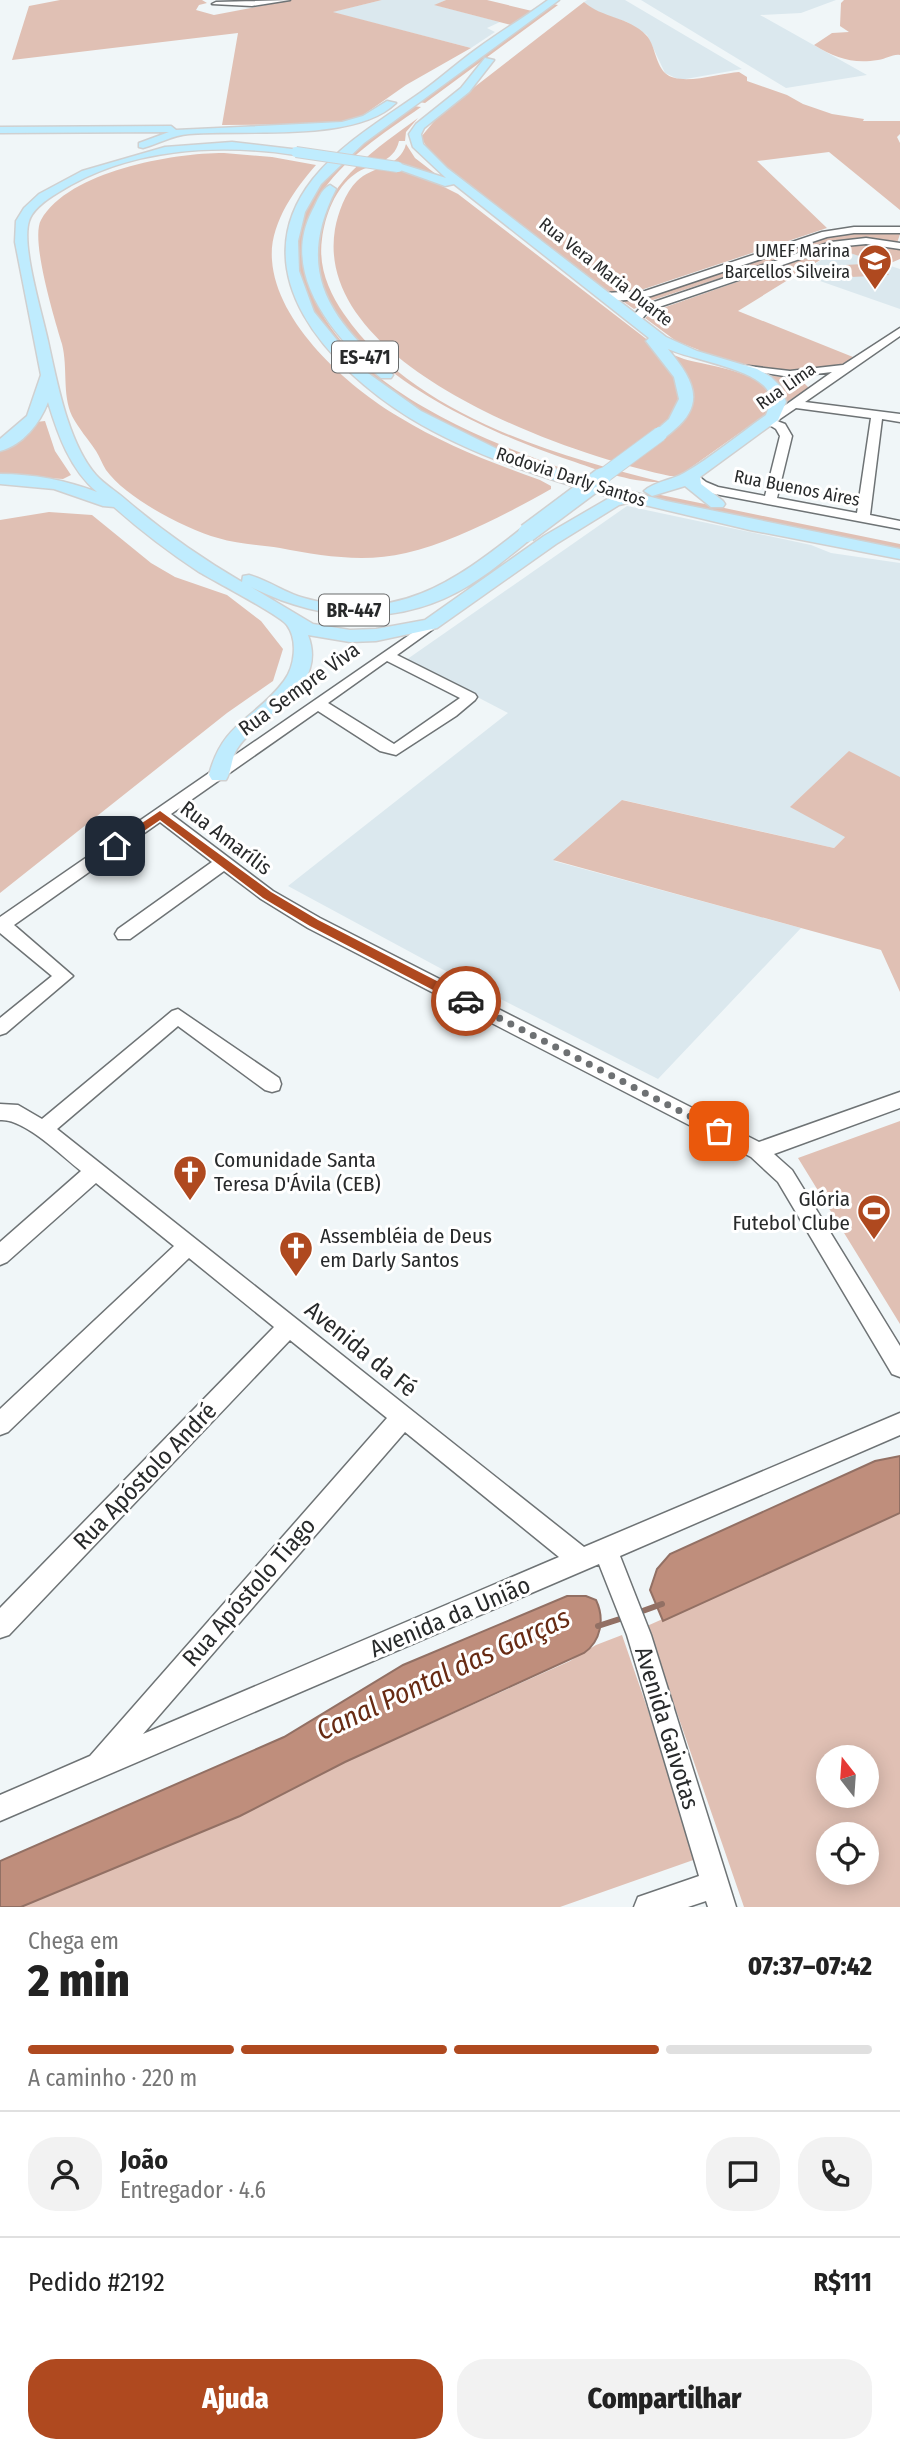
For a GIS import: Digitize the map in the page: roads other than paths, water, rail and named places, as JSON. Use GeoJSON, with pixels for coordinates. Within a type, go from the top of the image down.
{"type":"FeatureCollection","features":[{"type":"Feature","properties":{"kind":"main road","name":"Rodovia Darly Santos"},"geometry":{"type":"LineString","coordinates":[[415,396],[360,352],[328,313],[312,275],[309,248],[311,230],[324,197],[348,167],[554,0]]}},
{"type":"Feature","properties":{"kind":"main road","name":"Rodovia Darly Santos"},"geometry":{"type":"LineString","coordinates":[[567,2],[487,54],[356,146],[319,180],[303,204],[293,230],[290,258],[296,286],[310,316],[337,352],[406,407],[458,436],[518,462],[630,498],[900,554]]}},
{"type":"Feature","properties":{"kind":"main road"},"geometry":{"type":"LineString","coordinates":[[425,79],[487,54]]}},
{"type":"Feature","properties":{"kind":"main road"},"geometry":{"type":"LineString","coordinates":[[487,54],[465,90],[420,126],[415,138],[422,153],[491,208]]}},
{"type":"Feature","properties":{"kind":"main road","name":"BR-447"},"geometry":{"type":"LineString","coordinates":[[90,173],[167,135],[219,129],[336,126],[367,118],[402,95]]}},
{"type":"Feature","properties":{"kind":"main road"},"geometry":{"type":"LineString","coordinates":[[29,209],[38,192],[114,155],[122,146],[109,134],[69,128]]}},
{"type":"Feature","properties":{"kind":"main road"},"geometry":{"type":"LineString","coordinates":[[0,130],[219,129]]}},
{"type":"Feature","properties":{"kind":"main road","name":"BR-447"},"geometry":{"type":"LineString","coordinates":[[431,624],[376,635],[350,636],[307,629],[173,545],[89,477],[65,434],[48,375],[21,242],[22,222],[29,209],[48,192],[90,173],[132,158],[195,146],[248,146],[398,167],[447,183],[491,208]]}},
{"type":"Feature","properties":{"kind":"main road","name":"Rua Vera Maria Duarte"},"geometry":{"type":"LineString","coordinates":[[491,208],[661,340],[679,349],[744,367],[765,379],[776,393],[778,408],[769,421]]}},
{"type":"Feature","properties":{"kind":"main road","name":"BR-447"},"geometry":{"type":"LineString","coordinates":[[173,545],[295,601],[339,609],[371,610],[401,606],[443,593],[465,581],[675,423],[684,410],[688,396],[686,384],[681,372],[635,320]]}},
{"type":"Feature","properties":{"kind":"main road","name":"BR-447"},"geometry":{"type":"LineString","coordinates":[[0,446],[33,422],[48,375]]}},
{"type":"Feature","properties":{"kind":"main road","name":"Rodovia Darly Santos"},"geometry":{"type":"LineString","coordinates":[[430,405],[531,453],[652,491],[900,542]]}},
{"type":"Feature","properties":{"kind":"main road","name":"Rua Lima"},"geometry":{"type":"LineString","coordinates":[[652,491],[676,484],[693,474],[769,421]]}},
{"type":"Feature","properties":{"kind":"main road"},"geometry":{"type":"LineString","coordinates":[[693,474],[693,486],[717,504]]}},
{"type":"Feature","properties":{"kind":"main road","name":"BR-447"},"geometry":{"type":"LineString","coordinates":[[0,479],[30,479],[62,484],[131,513]]}},
{"type":"Feature","properties":{"kind":"main road","name":"Rua Sempre Viva"},"geometry":{"type":"LineString","coordinates":[[431,624],[550,540],[614,501],[630,498]]}},
{"type":"Feature","properties":{"kind":"main road"},"geometry":{"type":"LineString","coordinates":[[219,775],[229,745],[286,693],[303,663],[305,647],[295,622]]}},
{"type":"Feature","properties":{"kind":"street"},"geometry":{"type":"LineString","coordinates":[[216,4],[285,0]]}},
{"type":"Feature","properties":{"kind":"street"},"geometry":{"type":"LineString","coordinates":[[604,296],[625,297],[647,293],[825,234],[847,230],[900,230]]}},
{"type":"Feature","properties":{"kind":"street"},"geometry":{"type":"LineString","coordinates":[[635,320],[644,310],[655,305],[834,244],[866,241],[900,246]]}},
{"type":"Feature","properties":{"kind":"street","name":"Rua Lima"},"geometry":{"type":"LineString","coordinates":[[769,421],[899,333]]}},
{"type":"Feature","properties":{"kind":"street","name":"Rua Vera Maria Duarte"},"geometry":{"type":"LineString","coordinates":[[744,367],[790,374],[821,372],[847,366]]}},
{"type":"Feature","properties":{"kind":"street"},"geometry":{"type":"LineString","coordinates":[[790,374],[809,381],[813,387],[812,392]]}},
{"type":"Feature","properties":{"kind":"street"},"geometry":{"type":"LineString","coordinates":[[795,404],[900,418]]}},
{"type":"Feature","properties":{"kind":"street"},"geometry":{"type":"LineString","coordinates":[[863,518],[877,415]]}},
{"type":"Feature","properties":{"kind":"street"},"geometry":{"type":"LineString","coordinates":[[769,421],[781,427],[786,436],[770,500]]}},
{"type":"Feature","properties":{"kind":"street","name":"Rua Buenos Aires"},"geometry":{"type":"LineString","coordinates":[[693,474],[710,488],[900,525]]}},
{"type":"Feature","properties":{"kind":"street","name":"Rua Sempre Viva"},"geometry":{"type":"LineString","coordinates":[[1,925],[219,775],[431,624]]}},
{"type":"Feature","properties":{"kind":"street"},"geometry":{"type":"LineString","coordinates":[[318,704],[385,747],[396,750],[470,697],[386,655]]}},
{"type":"Feature","properties":{"kind":"street","name":"Rua Amarílis"},"geometry":{"type":"LineString","coordinates":[[160,814],[267,895],[314,923],[758,1151],[785,1177],[900,1367]]}},
{"type":"Feature","properties":{"kind":"street"},"geometry":{"type":"LineString","coordinates":[[124,934],[224,862]]}},
{"type":"Feature","properties":{"kind":"street"},"geometry":{"type":"LineString","coordinates":[[0,1028],[64,976],[1,925]]}},
{"type":"Feature","properties":{"kind":"street"},"geometry":{"type":"LineString","coordinates":[[43,1129],[178,1016],[272,1084]]}},
{"type":"Feature","properties":{"kind":"street"},"geometry":{"type":"LineString","coordinates":[[758,1151],[900,1100]]}},
{"type":"Feature","properties":{"kind":"street","name":"Avenida da Fé"},"geometry":{"type":"LineString","coordinates":[[1,1112],[21,1114],[43,1129],[403,1417],[594,1556]]}},
{"type":"Feature","properties":{"kind":"street"},"geometry":{"type":"LineString","coordinates":[[0,1255],[96,1171]]}},
{"type":"Feature","properties":{"kind":"street"},"geometry":{"type":"LineString","coordinates":[[0,1424],[189,1245]]}},
{"type":"Feature","properties":{"kind":"street","name":"Rua Apóstolo André"},"geometry":{"type":"LineString","coordinates":[[0,1626],[289,1326]]}},
{"type":"Feature","properties":{"kind":"street","name":"Rua Apóstolo Tiago"},"geometry":{"type":"LineString","coordinates":[[96,1767],[403,1417]]}},
{"type":"Feature","properties":{"kind":"street","name":"Avenida da União"},"geometry":{"type":"LineString","coordinates":[[0,1808],[900,1424]]}},
{"type":"Feature","properties":{"kind":"street","name":"Avenida Gaivotas"},"geometry":{"type":"LineString","coordinates":[[594,1556],[618,1581],[639,1635],[718,1895]]}},
{"type":"Feature","properties":{"kind":"street"},"geometry":{"type":"LineString","coordinates":[[648,1907],[718,1895]]}},
{"type":"Feature","properties":{"kind":"water"},"geometry":{"type":"Polygon","coordinates":[[[900,1456],[900,1513],[663,1621],[650,1590],[657,1569],[670,1554],[875,1461],[900,1456]]]}},
{"type":"Feature","properties":{"kind":"water"},"geometry":{"type":"Polygon","coordinates":[[[567,1596],[586,1596],[596,1600],[599,1607],[601,1622],[598,1636],[584,1653],[345,1762],[240,1816],[21,1907],[0,1907],[0,1861],[284,1737],[403,1665],[567,1596]]]}},
{"type":"Feature","properties":{"kind":"waterway","name":"Canal Pontal das Garças"},"geometry":{"type":"LineString","coordinates":[[637,1613],[662,1604]]}},
{"type":"Feature","properties":{"kind":"waterway","name":"Canal Pontal das Garças"},"geometry":{"type":"LineString","coordinates":[[598,1626],[626,1617]]}},
{"type":"Feature","properties":{"kind":"place","name":"UMEF Marina Barcellos Silveira"},"geometry":{"type":"Point","coordinates":[875,291]}},
{"type":"Feature","properties":{"kind":"place","name":"Comunidade Santa Teresa D'Ávila (CEB)"},"geometry":{"type":"Point","coordinates":[190,1202]}},
{"type":"Feature","properties":{"kind":"place","name":"Glória Futebol Clube"},"geometry":{"type":"Point","coordinates":[874,1241]}},
{"type":"Feature","properties":{"kind":"place","name":"Assembléia de Deus em Darly Santos"},"geometry":{"type":"Point","coordinates":[296,1278]}}]}
